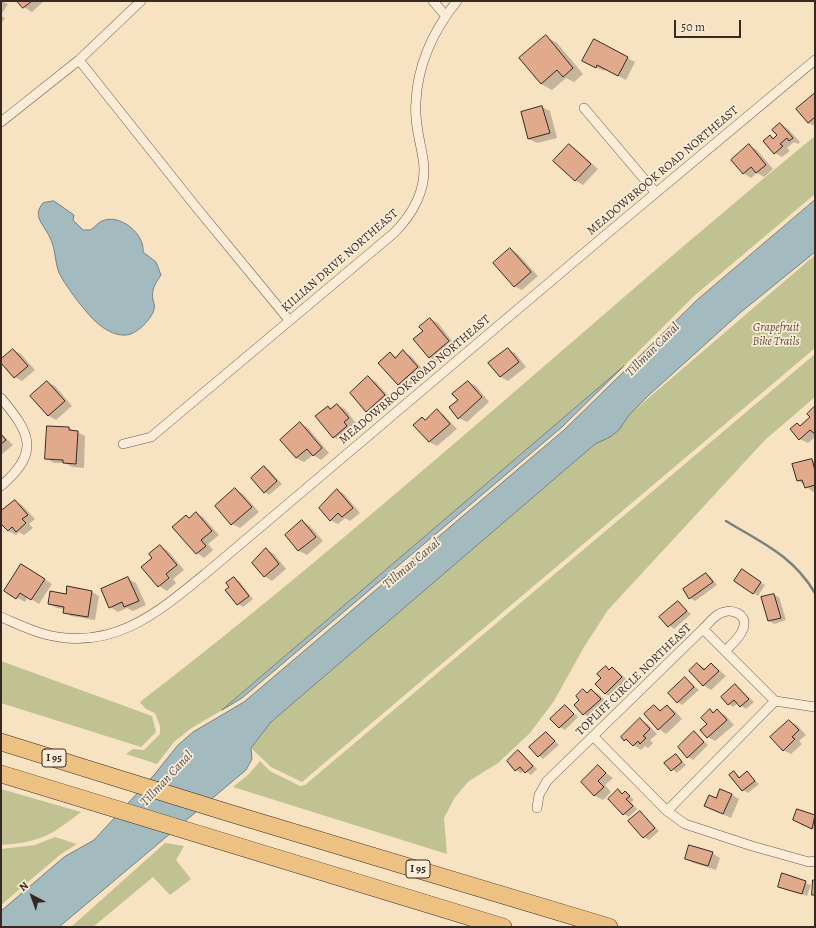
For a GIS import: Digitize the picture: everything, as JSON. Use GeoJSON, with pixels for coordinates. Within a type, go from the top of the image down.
{"type":"FeatureCollection","features":[{"type":"Feature","properties":{"kind":"highway","name":"I 95"},"geometry":{"type":"LineString","coordinates":[[1,742],[108,774],[226,812],[609,927]]}},
{"type":"Feature","properties":{"kind":"highway"},"geometry":{"type":"LineString","coordinates":[[1,774],[503,927]]}},
{"type":"Feature","properties":{"kind":"street"},"geometry":{"type":"LineString","coordinates":[[1,122],[79,60],[141,1]]}},
{"type":"Feature","properties":{"kind":"street"},"geometry":{"type":"LineString","coordinates":[[433,1],[446,15]]}},
{"type":"Feature","properties":{"kind":"street","name":"KILLIAN DRIVE NORTHEAST"},"geometry":{"type":"LineString","coordinates":[[123,444],[151,437],[394,233],[407,220],[419,199],[423,170],[416,124],[418,82],[426,50],[446,15],[457,1]]}},
{"type":"Feature","properties":{"kind":"street"},"geometry":{"type":"LineString","coordinates":[[79,60],[196,207],[289,320]]}},
{"type":"Feature","properties":{"kind":"street","name":"MEADOWBROOK ROAD NORTHEAST"},"geometry":{"type":"LineString","coordinates":[[1,617],[44,634],[73,639],[97,637],[118,632],[145,620],[168,605],[212,570],[815,60]]}},
{"type":"Feature","properties":{"kind":"street"},"geometry":{"type":"LineString","coordinates":[[584,108],[656,193]]}},
{"type":"Feature","properties":{"kind":"street"},"geometry":{"type":"LineString","coordinates":[[1,398],[20,421],[26,432],[27,446],[24,460],[12,476],[1,486]]}},
{"type":"Feature","properties":{"kind":"street"},"geometry":{"type":"LineString","coordinates":[[704,629],[723,612],[733,611],[741,615],[744,628],[737,639],[725,651]]}},
{"type":"Feature","properties":{"kind":"street","name":"TOPLIFF CIRCLE NORTHEAST"},"geometry":{"type":"LineString","coordinates":[[538,808],[539,795],[547,781],[704,629],[775,701]]}},
{"type":"Feature","properties":{"kind":"street"},"geometry":{"type":"LineString","coordinates":[[667,811],[775,701],[815,707]]}},
{"type":"Feature","properties":{"kind":"street"},"geometry":{"type":"LineString","coordinates":[[593,736],[667,811],[686,824],[752,846],[809,862],[815,861]]}},
{"type":"Feature","properties":{"kind":"green space"},"geometry":{"type":"Polygon","coordinates":[[[815,136],[815,194],[694,296],[624,366],[222,710],[190,729],[174,742],[157,764],[126,754],[133,749],[144,750],[160,734],[160,726],[155,713],[146,709],[140,702],[227,634],[312,564],[730,206],[815,136]]]}},
{"type":"Feature","properties":{"kind":"green space","name":"Grapefruit Bike Trails"},"geometry":{"type":"Polygon","coordinates":[[[815,255],[815,348],[302,782],[271,767],[251,748],[271,722],[815,255]]]}},
{"type":"Feature","properties":{"kind":"green space"},"geometry":{"type":"Polygon","coordinates":[[[815,354],[815,397],[765,440],[608,610],[584,647],[554,701],[530,733],[498,763],[469,781],[455,797],[444,818],[447,854],[233,787],[249,774],[260,761],[270,771],[300,786],[305,785],[815,354]]]}},
{"type":"Feature","properties":{"kind":"green space"},"geometry":{"type":"Polygon","coordinates":[[[1,661],[152,716],[156,732],[141,747],[1,703],[1,661]]]}},
{"type":"Feature","properties":{"kind":"green space"},"geometry":{"type":"Polygon","coordinates":[[[1,789],[81,812],[53,832],[36,840],[1,845],[1,789]]]}},
{"type":"Feature","properties":{"kind":"green space"},"geometry":{"type":"Polygon","coordinates":[[[55,837],[77,844],[61,854],[1,905],[1,849],[35,845],[55,837]]]}},
{"type":"Feature","properties":{"kind":"green space"},"geometry":{"type":"Polygon","coordinates":[[[165,843],[184,846],[176,860],[191,879],[170,895],[153,877],[93,927],[71,927],[165,843]]]}},
{"type":"Feature","properties":{"kind":"water","name":"Tillman Canal"},"geometry":{"type":"Polygon","coordinates":[[[815,200],[815,252],[741,312],[649,395],[629,415],[619,430],[610,437],[595,444],[271,722],[251,748],[252,759],[246,770],[59,927],[1,927],[1,911],[64,857],[94,840],[154,775],[178,745],[193,732],[244,702],[564,430],[697,300],[815,200]]]}},
{"type":"Feature","properties":{"kind":"water"},"geometry":{"type":"Polygon","coordinates":[[[54,201],[74,215],[73,220],[83,230],[90,230],[101,222],[109,219],[116,220],[130,227],[140,238],[143,245],[143,252],[156,262],[161,275],[153,290],[153,313],[147,322],[139,329],[130,334],[120,335],[103,328],[96,322],[70,291],[58,270],[52,242],[40,221],[38,213],[43,203],[54,201]]]}},
{"type":"Feature","properties":{"kind":"water"},"geometry":{"type":"Polygon","coordinates":[[[624,366],[562,427],[242,698],[222,710],[624,366]]]}},
{"type":"Feature","properties":{"kind":"building"},"geometry":{"type":"Polygon","coordinates":[[[17,1],[32,1],[23,8],[17,1]]]}},
{"type":"Feature","properties":{"kind":"building"},"geometry":{"type":"Polygon","coordinates":[[[546,35],[573,68],[563,77],[557,70],[541,84],[519,58],[546,35]]]}},
{"type":"Feature","properties":{"kind":"building"},"geometry":{"type":"Polygon","coordinates":[[[594,39],[628,57],[618,76],[597,65],[596,68],[582,61],[594,39]]]}},
{"type":"Feature","properties":{"kind":"building"},"geometry":{"type":"Polygon","coordinates":[[[815,93],[815,117],[808,123],[796,109],[815,93]]]}},
{"type":"Feature","properties":{"kind":"building"},"geometry":{"type":"Polygon","coordinates":[[[542,106],[550,133],[528,139],[521,112],[542,106]]]}},
{"type":"Feature","properties":{"kind":"building"},"geometry":{"type":"Polygon","coordinates":[[[780,123],[793,138],[789,141],[787,138],[780,144],[783,146],[774,154],[763,141],[770,135],[773,139],[777,135],[772,130],[780,123]]]}},
{"type":"Feature","properties":{"kind":"building"},"geometry":{"type":"Polygon","coordinates":[[[569,144],[591,164],[575,181],[553,161],[569,144]]]}},
{"type":"Feature","properties":{"kind":"building"},"geometry":{"type":"Polygon","coordinates":[[[749,144],[766,165],[756,173],[751,167],[743,174],[731,160],[749,144]]]}},
{"type":"Feature","properties":{"kind":"building"},"geometry":{"type":"Polygon","coordinates":[[[510,248],[531,272],[514,287],[493,263],[510,248]]]}},
{"type":"Feature","properties":{"kind":"building"},"geometry":{"type":"Polygon","coordinates":[[[430,318],[449,341],[429,358],[413,339],[423,331],[419,327],[430,318]]]}},
{"type":"Feature","properties":{"kind":"building"},"geometry":{"type":"Polygon","coordinates":[[[508,348],[519,362],[500,377],[488,363],[508,348]]]}},
{"type":"Feature","properties":{"kind":"building"},"geometry":{"type":"Polygon","coordinates":[[[13,349],[28,366],[14,378],[1,363],[1,359],[13,349]]]}},
{"type":"Feature","properties":{"kind":"building"},"geometry":{"type":"Polygon","coordinates":[[[403,350],[418,367],[398,385],[378,363],[390,352],[395,358],[403,350]]]}},
{"type":"Feature","properties":{"kind":"building"},"geometry":{"type":"Polygon","coordinates":[[[368,376],[385,395],[366,412],[350,393],[368,376]]]}},
{"type":"Feature","properties":{"kind":"building"},"geometry":{"type":"Polygon","coordinates":[[[47,381],[65,401],[48,416],[30,396],[47,381]]]}},
{"type":"Feature","properties":{"kind":"building"},"geometry":{"type":"Polygon","coordinates":[[[468,381],[482,397],[458,419],[449,407],[458,400],[452,394],[468,381]]]}},
{"type":"Feature","properties":{"kind":"building"},"geometry":{"type":"Polygon","coordinates":[[[337,404],[349,418],[344,422],[347,426],[333,438],[315,416],[328,406],[330,409],[337,404]]]}},
{"type":"Feature","properties":{"kind":"building"},"geometry":{"type":"Polygon","coordinates":[[[815,406],[815,434],[810,430],[799,440],[790,429],[797,423],[800,426],[810,417],[807,414],[815,406]]]}},
{"type":"Feature","properties":{"kind":"building"},"geometry":{"type":"Polygon","coordinates":[[[437,409],[450,424],[429,442],[413,425],[422,417],[425,420],[437,409]]]}},
{"type":"Feature","properties":{"kind":"building"},"geometry":{"type":"Polygon","coordinates":[[[300,422],[322,448],[313,456],[307,449],[296,458],[280,440],[300,422]]]}},
{"type":"Feature","properties":{"kind":"building"},"geometry":{"type":"Polygon","coordinates":[[[47,426],[69,427],[69,430],[78,431],[76,464],[63,463],[63,460],[45,459],[47,426]]]}},
{"type":"Feature","properties":{"kind":"building"},"geometry":{"type":"Polygon","coordinates":[[[1,434],[6,440],[1,444],[1,434]]]}},
{"type":"Feature","properties":{"kind":"building"},"geometry":{"type":"Polygon","coordinates":[[[812,459],[815,471],[815,485],[805,488],[802,480],[797,481],[792,464],[812,459]]]}},
{"type":"Feature","properties":{"kind":"building"},"geometry":{"type":"Polygon","coordinates":[[[264,466],[277,481],[264,493],[251,478],[264,466]]]}},
{"type":"Feature","properties":{"kind":"building"},"geometry":{"type":"Polygon","coordinates":[[[235,488],[252,507],[231,525],[215,506],[235,488]]]}},
{"type":"Feature","properties":{"kind":"building"},"geometry":{"type":"Polygon","coordinates":[[[337,489],[353,508],[342,517],[338,513],[330,521],[319,508],[337,489]]]}},
{"type":"Feature","properties":{"kind":"building"},"geometry":{"type":"Polygon","coordinates":[[[15,500],[28,515],[22,519],[26,523],[16,532],[12,527],[8,531],[1,524],[1,511],[15,500]]]}},
{"type":"Feature","properties":{"kind":"building"},"geometry":{"type":"Polygon","coordinates":[[[196,512],[212,531],[201,540],[206,546],[196,554],[172,527],[186,515],[189,518],[196,512]]]}},
{"type":"Feature","properties":{"kind":"building"},"geometry":{"type":"Polygon","coordinates":[[[302,520],[316,537],[298,551],[285,535],[302,520]]]}},
{"type":"Feature","properties":{"kind":"building"},"geometry":{"type":"Polygon","coordinates":[[[160,545],[177,565],[166,574],[169,578],[158,587],[141,567],[152,558],[149,554],[160,545]]]}},
{"type":"Feature","properties":{"kind":"building"},"geometry":{"type":"Polygon","coordinates":[[[266,548],[279,564],[264,577],[252,563],[266,548]]]}},
{"type":"Feature","properties":{"kind":"building"},"geometry":{"type":"Polygon","coordinates":[[[21,564],[45,579],[31,600],[20,593],[16,599],[4,591],[21,564]]]}},
{"type":"Feature","properties":{"kind":"building"},"geometry":{"type":"Polygon","coordinates":[[[742,569],[761,582],[753,594],[734,581],[742,569]]]}},
{"type":"Feature","properties":{"kind":"building"},"geometry":{"type":"Polygon","coordinates":[[[706,573],[713,582],[689,599],[683,589],[706,573]]]}},
{"type":"Feature","properties":{"kind":"building"},"geometry":{"type":"Polygon","coordinates":[[[128,577],[139,601],[124,607],[122,602],[109,608],[101,589],[128,577]]]}},
{"type":"Feature","properties":{"kind":"building"},"geometry":{"type":"Polygon","coordinates":[[[234,577],[249,596],[237,605],[225,590],[229,587],[226,583],[234,577]]]}},
{"type":"Feature","properties":{"kind":"building"},"geometry":{"type":"Polygon","coordinates":[[[67,586],[92,591],[88,617],[63,613],[64,607],[48,604],[50,591],[66,594],[67,586]]]}},
{"type":"Feature","properties":{"kind":"building"},"geometry":{"type":"Polygon","coordinates":[[[774,594],[781,618],[768,621],[761,597],[774,594]]]}},
{"type":"Feature","properties":{"kind":"building"},"geometry":{"type":"Polygon","coordinates":[[[678,601],[687,611],[668,627],[659,617],[678,601]]]}},
{"type":"Feature","properties":{"kind":"building"},"geometry":{"type":"Polygon","coordinates":[[[697,663],[704,670],[711,663],[719,671],[703,686],[689,671],[697,663]]]}},
{"type":"Feature","properties":{"kind":"building"},"geometry":{"type":"Polygon","coordinates":[[[606,666],[609,670],[612,667],[622,677],[605,694],[595,684],[601,678],[597,674],[606,666]]]}},
{"type":"Feature","properties":{"kind":"building"},"geometry":{"type":"Polygon","coordinates":[[[685,677],[694,687],[677,703],[668,693],[685,677]]]}},
{"type":"Feature","properties":{"kind":"building"},"geometry":{"type":"Polygon","coordinates":[[[735,684],[749,699],[740,707],[734,700],[728,705],[721,697],[735,684]]]}},
{"type":"Feature","properties":{"kind":"building"},"geometry":{"type":"Polygon","coordinates":[[[583,689],[587,693],[591,689],[601,699],[583,715],[574,705],[579,700],[576,696],[583,689]]]}},
{"type":"Feature","properties":{"kind":"building"},"geometry":{"type":"Polygon","coordinates":[[[565,705],[574,714],[559,728],[550,719],[565,705]]]}},
{"type":"Feature","properties":{"kind":"building"},"geometry":{"type":"Polygon","coordinates":[[[654,705],[660,711],[667,705],[675,714],[658,730],[644,714],[654,705]]]}},
{"type":"Feature","properties":{"kind":"building"},"geometry":{"type":"Polygon","coordinates":[[[710,709],[713,713],[717,709],[727,720],[707,738],[700,730],[707,724],[701,718],[710,709]]]}},
{"type":"Feature","properties":{"kind":"building"},"geometry":{"type":"Polygon","coordinates":[[[640,718],[650,729],[643,736],[646,738],[640,744],[638,741],[633,746],[626,739],[624,741],[621,737],[640,718]]]}},
{"type":"Feature","properties":{"kind":"building"},"geometry":{"type":"Polygon","coordinates":[[[789,720],[799,730],[792,737],[795,739],[783,751],[770,737],[789,720]]]}},
{"type":"Feature","properties":{"kind":"building"},"geometry":{"type":"Polygon","coordinates":[[[694,731],[704,742],[687,758],[678,747],[694,731]]]}},
{"type":"Feature","properties":{"kind":"building"},"geometry":{"type":"Polygon","coordinates":[[[546,732],[555,741],[538,757],[529,747],[546,732]]]}},
{"type":"Feature","properties":{"kind":"building"},"geometry":{"type":"Polygon","coordinates":[[[518,750],[533,766],[525,773],[520,767],[515,771],[507,761],[518,750]]]}},
{"type":"Feature","properties":{"kind":"building"},"geometry":{"type":"Polygon","coordinates":[[[676,754],[682,762],[671,771],[664,763],[676,754]]]}},
{"type":"Feature","properties":{"kind":"building"},"geometry":{"type":"Polygon","coordinates":[[[598,765],[606,773],[598,781],[604,787],[594,796],[581,782],[598,765]]]}},
{"type":"Feature","properties":{"kind":"building"},"geometry":{"type":"Polygon","coordinates":[[[734,771],[739,778],[747,771],[755,781],[742,791],[729,775],[734,771]]]}},
{"type":"Feature","properties":{"kind":"building"},"geometry":{"type":"Polygon","coordinates":[[[618,789],[622,794],[625,791],[630,796],[626,799],[633,806],[623,815],[608,799],[618,789]]]}},
{"type":"Feature","properties":{"kind":"building"},"geometry":{"type":"Polygon","coordinates":[[[720,789],[732,794],[723,814],[704,806],[709,795],[716,798],[720,789]]]}},
{"type":"Feature","properties":{"kind":"building"},"geometry":{"type":"Polygon","coordinates":[[[797,809],[815,815],[812,829],[793,820],[797,809]]]}},
{"type":"Feature","properties":{"kind":"building"},"geometry":{"type":"Polygon","coordinates":[[[640,811],[655,828],[643,838],[628,821],[640,811]]]}},
{"type":"Feature","properties":{"kind":"building"},"geometry":{"type":"Polygon","coordinates":[[[689,845],[713,852],[708,866],[685,859],[689,845]]]}},
{"type":"Feature","properties":{"kind":"building"},"geometry":{"type":"Polygon","coordinates":[[[782,873],[806,881],[802,894],[778,887],[782,873]]]}},
{"type":"Feature","properties":{"kind":"building"},"geometry":{"type":"Polygon","coordinates":[[[813,880],[815,880],[815,895],[812,895],[813,880]]]}},
{"type":"Feature","properties":{"kind":"waterway"},"geometry":{"type":"LineString","coordinates":[[726,521],[764,543],[786,559],[806,580],[815,593]]}}]}
